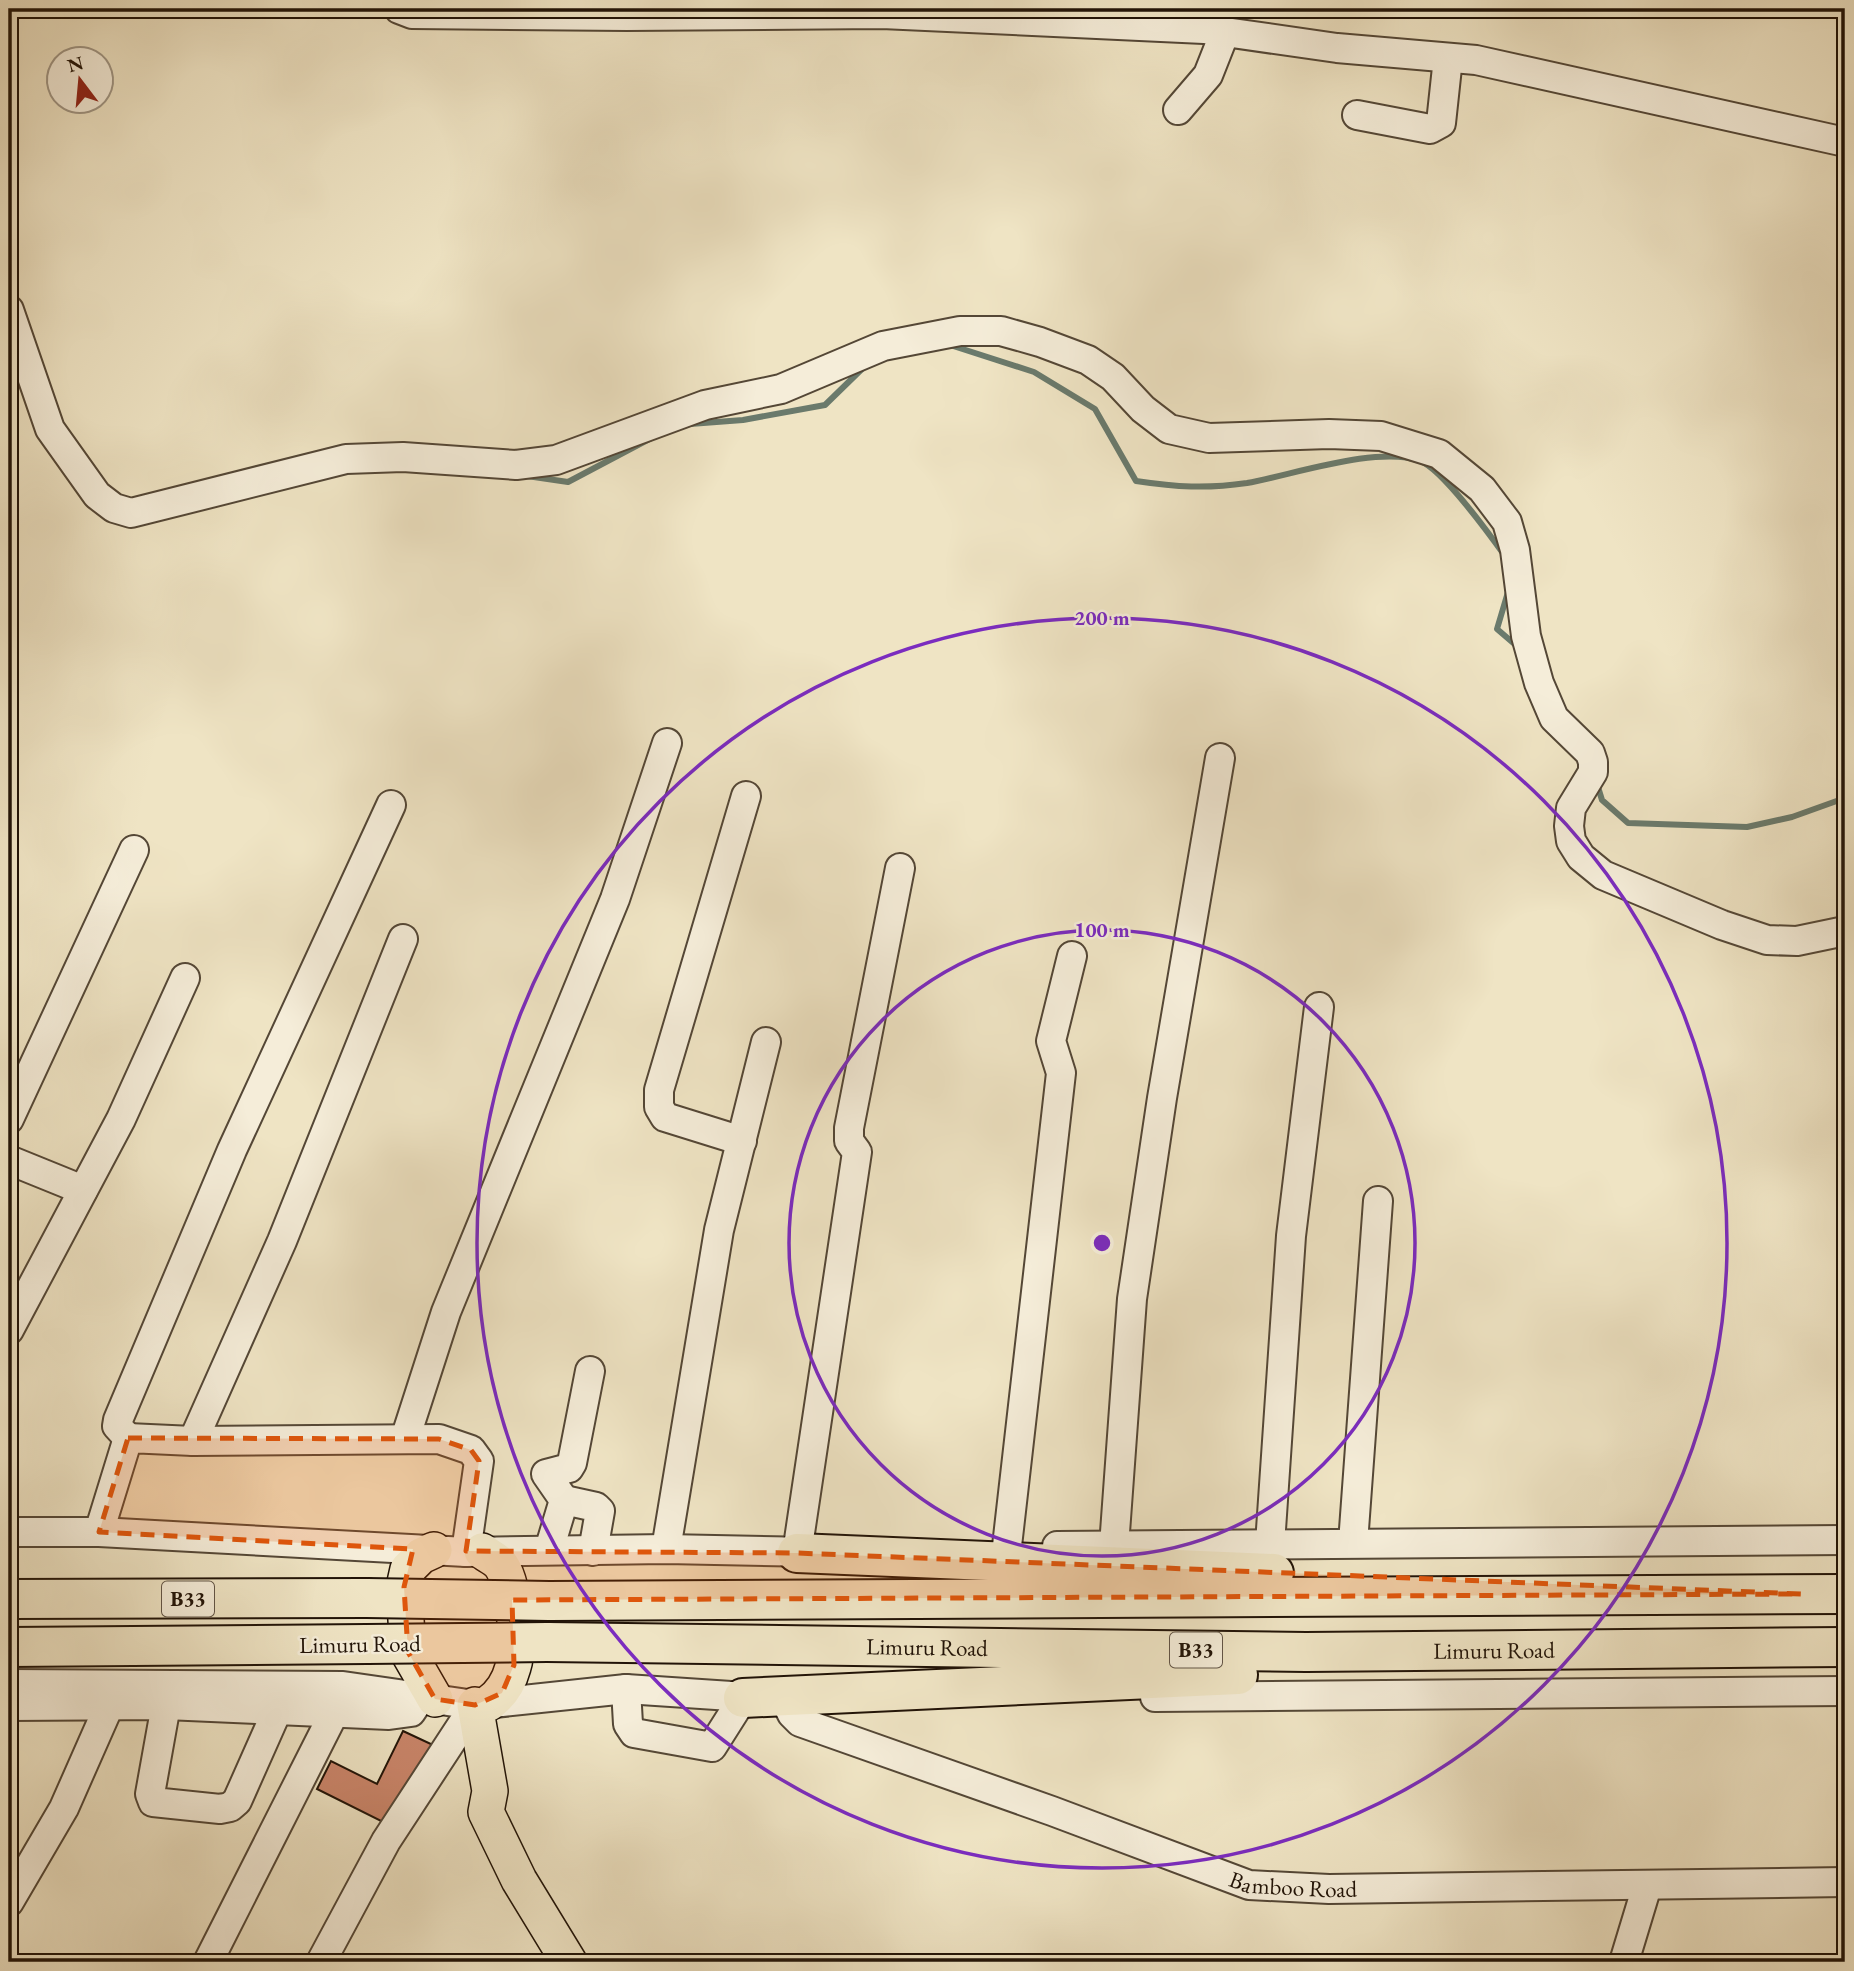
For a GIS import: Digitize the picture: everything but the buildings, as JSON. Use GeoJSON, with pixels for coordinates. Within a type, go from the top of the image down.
{"type":"FeatureCollection","features":[{"type":"Feature","properties":{"kind":"highway"},"geometry":{"type":"LineString","coordinates":[[797,1553],[1801,1594]]}},
{"type":"Feature","properties":{"kind":"highway","name":"Limuru Road"},"geometry":{"type":"LineString","coordinates":[[9,1599],[368,1598],[549,1601],[1845,1594]]}},
{"type":"Feature","properties":{"kind":"highway","name":"Limuru Road"},"geometry":{"type":"LineString","coordinates":[[9,1647],[547,1642],[1306,1652],[1831,1648]]}},
{"type":"Feature","properties":{"kind":"highway"},"geometry":{"type":"LineString","coordinates":[[744,1698],[1831,1648]]}},
{"type":"Feature","properties":{"kind":"main road"},"geometry":{"type":"LineString","coordinates":[[428,1698],[408,1653],[404,1587],[408,1569],[421,1556],[461,1551],[500,1564],[511,1589],[515,1629],[514,1665],[502,1693],[482,1704],[490,1791],[485,1812],[519,1880],[569,1962]]}},
{"type":"Feature","properties":{"kind":"street"},"geometry":{"type":"LineString","coordinates":[[408,10],[627,16],[882,14],[1225,32],[1337,48],[1476,60],[1845,142]]}},
{"type":"Feature","properties":{"kind":"street"},"geometry":{"type":"LineString","coordinates":[[1178,110],[1208,75],[1225,32]]}},
{"type":"Feature","properties":{"kind":"street"},"geometry":{"type":"LineString","coordinates":[[1357,115],[1430,129],[1441,124],[1448,58]]}},
{"type":"Feature","properties":{"kind":"street"},"geometry":{"type":"LineString","coordinates":[[9,310],[50,429],[97,495],[114,508],[131,513],[184,502],[346,459],[403,457],[516,465],[556,460],[705,405],[781,389],[883,346],[960,331],[1001,331],[1088,360],[1113,377],[1143,409],[1169,429],[1209,438],[1329,433],[1381,436],[1439,454],[1482,489],[1507,522],[1515,550],[1526,636],[1539,683],[1554,718],[1590,753],[1593,772],[1572,808],[1569,826],[1571,841],[1581,857],[1603,875],[1722,925],[1768,940],[1797,941],[1845,931]]}},
{"type":"Feature","properties":{"kind":"street"},"geometry":{"type":"LineString","coordinates":[[405,1439],[446,1312],[615,899],[667,743]]}},
{"type":"Feature","properties":{"kind":"street"},"geometry":{"type":"LineString","coordinates":[[1114,1546],[1132,1299],[1162,1098],[1220,758]]}},
{"type":"Feature","properties":{"kind":"street"},"geometry":{"type":"LineString","coordinates":[[742,1141],[665,1117],[659,1107],[659,1090],[746,796]]}},
{"type":"Feature","properties":{"kind":"street"},"geometry":{"type":"LineString","coordinates":[[391,805],[243,1125],[117,1426],[128,1438],[192,1441],[439,1439],[459,1443],[471,1450],[479,1461],[461,1551]]}},
{"type":"Feature","properties":{"kind":"street"},"geometry":{"type":"LineString","coordinates":[[9,1119],[134,850]]}},
{"type":"Feature","properties":{"kind":"street"},"geometry":{"type":"LineString","coordinates":[[797,1553],[857,1152],[849,1140],[849,1128],[900,868]]}},
{"type":"Feature","properties":{"kind":"street"},"geometry":{"type":"LineString","coordinates":[[192,1441],[282,1241],[404,939]]}},
{"type":"Feature","properties":{"kind":"street"},"geometry":{"type":"LineString","coordinates":[[1007,1546],[1061,1073],[1052,1041],[1072,956]]}},
{"type":"Feature","properties":{"kind":"street"},"geometry":{"type":"LineString","coordinates":[[9,1330],[121,1119],[185,978]]}},
{"type":"Feature","properties":{"kind":"street"},"geometry":{"type":"LineString","coordinates":[[1270,1544],[1291,1236],[1320,1007]]}},
{"type":"Feature","properties":{"kind":"street"},"geometry":{"type":"LineString","coordinates":[[666,1549],[719,1230],[766,1042]]}},
{"type":"Feature","properties":{"kind":"street"},"geometry":{"type":"LineString","coordinates":[[9,1160],[83,1190]]}},
{"type":"Feature","properties":{"kind":"street"},"geometry":{"type":"LineString","coordinates":[[1353,1543],[1378,1201]]}},
{"type":"Feature","properties":{"kind":"street"},"geometry":{"type":"LineString","coordinates":[[590,1371],[572,1463],[569,1468],[546,1474],[564,1500],[596,1507],[600,1511],[593,1551]]}},
{"type":"Feature","properties":{"kind":"street"},"geometry":{"type":"LineString","coordinates":[[99,1532],[128,1438]]}},
{"type":"Feature","properties":{"kind":"street"},"geometry":{"type":"LineString","coordinates":[[549,1550],[564,1500]]}},
{"type":"Feature","properties":{"kind":"street"},"geometry":{"type":"LineString","coordinates":[[9,1532],[99,1532],[461,1551],[666,1549],[797,1553],[1007,1546],[1845,1540]]}},
{"type":"Feature","properties":{"kind":"street"},"geometry":{"type":"LineString","coordinates":[[9,1684],[343,1686],[482,1704],[626,1689],[744,1698],[1845,1691]]}},
{"type":"Feature","properties":{"kind":"street"},"geometry":{"type":"LineString","coordinates":[[626,1689],[628,1724],[634,1733],[712,1747],[744,1698]]}},
{"type":"Feature","properties":{"kind":"street"},"geometry":{"type":"LineString","coordinates":[[9,1706],[166,1705],[403,1714],[411,1712],[428,1698]]}},
{"type":"Feature","properties":{"kind":"street","name":"Bamboo Road"},"geometry":{"type":"LineString","coordinates":[[785,1698],[792,1714],[800,1722],[1249,1885],[1329,1889],[1454,1885],[1647,1886],[1845,1882]]}},
{"type":"Feature","properties":{"kind":"street"},"geometry":{"type":"LineString","coordinates":[[321,1962],[386,1841],[482,1704]]}},
{"type":"Feature","properties":{"kind":"street"},"geometry":{"type":"LineString","coordinates":[[166,1705],[150,1794],[153,1802],[220,1809],[237,1801],[277,1711]]}},
{"type":"Feature","properties":{"kind":"street"},"geometry":{"type":"LineString","coordinates":[[9,1902],[64,1808],[109,1706]]}},
{"type":"Feature","properties":{"kind":"street"},"geometry":{"type":"LineString","coordinates":[[208,1962],[334,1713]]}},
{"type":"Feature","properties":{"kind":"street"},"geometry":{"type":"LineString","coordinates":[[1624,1962],[1647,1886]]}},
{"type":"Feature","properties":{"kind":"highlighted area"},"geometry":{"type":"Polygon","coordinates":[[[128,1438],[439,1439],[471,1450],[479,1461],[466,1551],[797,1553],[1801,1594],[512,1600],[514,1665],[502,1693],[475,1705],[435,1699],[408,1652],[404,1587],[413,1549],[99,1532],[128,1438]]]}},
{"type":"Feature","properties":{"kind":"waterway"},"geometry":{"type":"LineString","coordinates":[[947,344],[1034,372],[1095,409],[1136,481],[1164,485],[1232,485],[1359,459],[1403,457],[1420,461],[1440,476],[1505,556]]}},
{"type":"Feature","properties":{"kind":"waterway"},"geometry":{"type":"LineString","coordinates":[[690,424],[743,420],[825,405],[865,366]]}},
{"type":"Feature","properties":{"kind":"waterway"},"geometry":{"type":"LineString","coordinates":[[527,476],[568,482],[655,436]]}},
{"type":"Feature","properties":{"kind":"waterway"},"geometry":{"type":"LineString","coordinates":[[1508,592],[1497,629],[1518,647]]}},
{"type":"Feature","properties":{"kind":"waterway"},"geometry":{"type":"LineString","coordinates":[[1597,784],[1602,800],[1628,823],[1747,827],[1792,817],[1845,798]]}}]}
